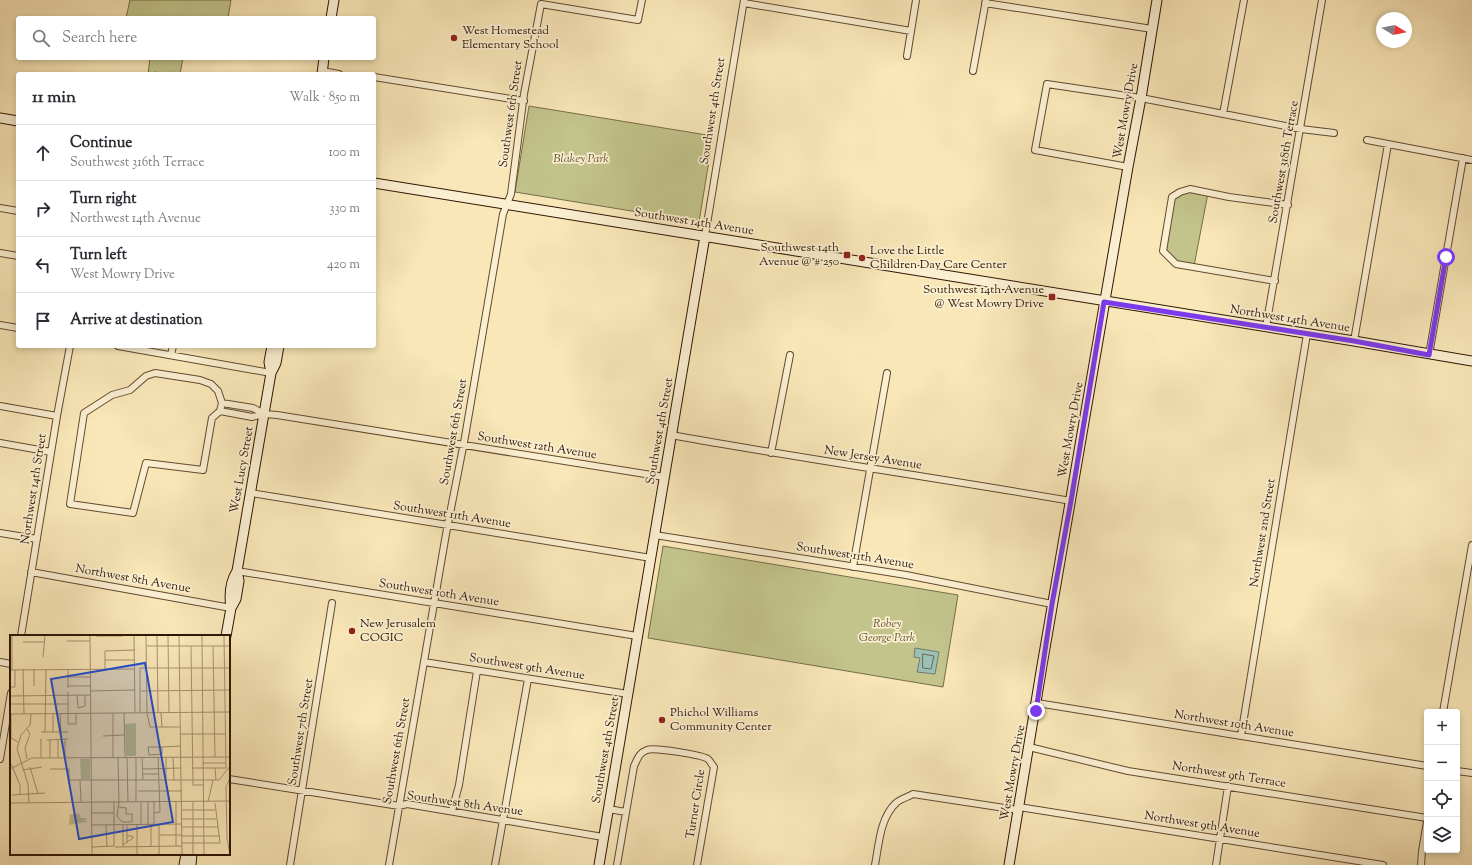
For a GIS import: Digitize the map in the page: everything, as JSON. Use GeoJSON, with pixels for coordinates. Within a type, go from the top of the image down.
{"type":"FeatureCollection","features":[{"type":"Feature","properties":{"kind":"street"},"geometry":{"type":"LineString","coordinates":[[331,16],[334,0]]}},
{"type":"Feature","properties":{"kind":"street","name":"Southwest 6th Street"},"geometry":{"type":"LineString","coordinates":[[389,865],[448,525],[464,445],[503,214],[512,188],[524,101],[540,4],[638,20],[642,0]]}},
{"type":"Feature","properties":{"kind":"street"},"geometry":{"type":"LineString","coordinates":[[907,56],[916,0]]}},
{"type":"Feature","properties":{"kind":"street","name":"West Mowry Drive"},"geometry":{"type":"LineString","coordinates":[[1010,865],[1052,604],[1157,0]]}},
{"type":"Feature","properties":{"kind":"street"},"geometry":{"type":"LineString","coordinates":[[1224,114],[1244,0]]}},
{"type":"Feature","properties":{"kind":"street","name":"Southwest 318th Terrace"},"geometry":{"type":"LineString","coordinates":[[1266,327],[1322,0]]}},
{"type":"Feature","properties":{"kind":"street"},"geometry":{"type":"LineString","coordinates":[[744,1],[911,31]]}},
{"type":"Feature","properties":{"kind":"street","name":"Southwest 4th Street"},"geometry":{"type":"LineString","coordinates":[[598,865],[672,435],[744,1]]}},
{"type":"Feature","properties":{"kind":"street"},"geometry":{"type":"LineString","coordinates":[[973,71],[985,2],[1152,29]]}},
{"type":"Feature","properties":{"kind":"street"},"geometry":{"type":"LineString","coordinates":[[322,72],[324,60]]}},
{"type":"Feature","properties":{"kind":"street"},"geometry":{"type":"LineString","coordinates":[[376,77],[524,101]]}},
{"type":"Feature","properties":{"kind":"street"},"geometry":{"type":"LineString","coordinates":[[1128,167],[1035,150],[1047,84],[1141,98],[1301,129],[1334,133]]}},
{"type":"Feature","properties":{"kind":"street"},"geometry":{"type":"LineString","coordinates":[[0,118],[16,121]]}},
{"type":"Feature","properties":{"kind":"street"},"geometry":{"type":"LineString","coordinates":[[1367,140],[1472,160]]}},
{"type":"Feature","properties":{"kind":"street"},"geometry":{"type":"LineString","coordinates":[[1354,341],[1388,144]]}},
{"type":"Feature","properties":{"kind":"street"},"geometry":{"type":"LineString","coordinates":[[1429,355],[1463,158]]}},
{"type":"Feature","properties":{"kind":"street","name":"Southwest 14th Avenue"},"geometry":{"type":"LineString","coordinates":[[376,183],[1104,302]]}},
{"type":"Feature","properties":{"kind":"street"},"geometry":{"type":"LineString","coordinates":[[1275,281],[1176,264],[1163,251],[1172,197],[1180,192],[1190,189],[1288,205]]}},
{"type":"Feature","properties":{"kind":"street"},"geometry":{"type":"LineString","coordinates":[[0,208],[16,211]]}},
{"type":"Feature","properties":{"kind":"street"},"geometry":{"type":"LineString","coordinates":[[0,253],[16,256]]}},
{"type":"Feature","properties":{"kind":"street","name":"Northwest 14th Avenue"},"geometry":{"type":"LineString","coordinates":[[1104,302],[1472,361]]}},
{"type":"Feature","properties":{"kind":"street"},"geometry":{"type":"LineString","coordinates":[[0,325],[16,328]]}},
{"type":"Feature","properties":{"kind":"street","name":"Northwest 2nd Street"},"geometry":{"type":"LineString","coordinates":[[1241,736],[1307,334]]}},
{"type":"Feature","properties":{"kind":"street","name":"Northwest 14th Street"},"geometry":{"type":"LineString","coordinates":[[21,635],[70,348]]}},
{"type":"Feature","properties":{"kind":"street"},"geometry":{"type":"LineString","coordinates":[[130,348],[271,373]]}},
{"type":"Feature","properties":{"kind":"street"},"geometry":{"type":"LineString","coordinates":[[171,355],[173,348]]}},
{"type":"Feature","properties":{"kind":"street","name":"West Lucy Street"},"geometry":{"type":"LineString","coordinates":[[271,373],[269,362],[272,348]]}},
{"type":"Feature","properties":{"kind":"street","name":"West Lucy Street"},"geometry":{"type":"LineString","coordinates":[[226,635],[231,608],[236,599],[239,581],[237,571],[250,493],[271,373],[276,363],[279,348]]}},
{"type":"Feature","properties":{"kind":"street"},"geometry":{"type":"LineString","coordinates":[[771,453],[790,355]]}},
{"type":"Feature","properties":{"kind":"street"},"geometry":{"type":"LineString","coordinates":[[155,373],[200,380],[211,384],[218,391],[222,404],[220,411],[212,418],[203,470],[146,463],[133,513],[70,504],[84,412],[112,395],[130,390],[146,376],[155,373]]}},
{"type":"Feature","properties":{"kind":"street"},"geometry":{"type":"LineString","coordinates":[[853,567],[871,469],[886,373]]}},
{"type":"Feature","properties":{"kind":"street"},"geometry":{"type":"LineString","coordinates":[[222,404],[253,408],[264,414]]}},
{"type":"Feature","properties":{"kind":"street"},"geometry":{"type":"LineString","coordinates":[[0,406],[57,416]]}},
{"type":"Feature","properties":{"kind":"street"},"geometry":{"type":"LineString","coordinates":[[220,411],[252,417],[264,414]]}},
{"type":"Feature","properties":{"kind":"street","name":"Southwest 12th Avenue"},"geometry":{"type":"LineString","coordinates":[[264,414],[664,477]]}},
{"type":"Feature","properties":{"kind":"street","name":"New Jersey Avenue"},"geometry":{"type":"LineString","coordinates":[[672,435],[771,453],[960,482],[1071,501]]}},
{"type":"Feature","properties":{"kind":"street"},"geometry":{"type":"LineString","coordinates":[[0,444],[51,452]]}},
{"type":"Feature","properties":{"kind":"street","name":"Southwest 11th Avenue"},"geometry":{"type":"LineString","coordinates":[[250,493],[651,558]]}},
{"type":"Feature","properties":{"kind":"street"},"geometry":{"type":"LineString","coordinates":[[0,533],[37,539]]}},
{"type":"Feature","properties":{"kind":"street","name":"Southwest 11th Avenue"},"geometry":{"type":"LineString","coordinates":[[654,535],[906,575],[1052,604]]}},
{"type":"Feature","properties":{"kind":"street"},"geometry":{"type":"LineString","coordinates":[[1444,709],[1472,545]]}},
{"type":"Feature","properties":{"kind":"street","name":"Southwest 10th Avenue"},"geometry":{"type":"LineString","coordinates":[[237,571],[637,636]]}},
{"type":"Feature","properties":{"kind":"street","name":"Northwest 8th Avenue"},"geometry":{"type":"LineString","coordinates":[[31,572],[231,608]]}},
{"type":"Feature","properties":{"kind":"street","name":"Southwest 7th Street"},"geometry":{"type":"LineString","coordinates":[[290,865],[332,603]]}},
{"type":"Feature","properties":{"kind":"street"},"geometry":{"type":"LineString","coordinates":[[0,662],[10,664]]}},
{"type":"Feature","properties":{"kind":"street","name":"Southwest 9th Avenue"},"geometry":{"type":"LineString","coordinates":[[424,662],[628,694]]}},
{"type":"Feature","properties":{"kind":"street"},"geometry":{"type":"LineString","coordinates":[[452,812],[459,784],[477,671]]}},
{"type":"Feature","properties":{"kind":"street"},"geometry":{"type":"LineString","coordinates":[[495,865],[528,679]]}},
{"type":"Feature","properties":{"kind":"street"},"geometry":{"type":"LineString","coordinates":[[0,759],[10,698]]}},
{"type":"Feature","properties":{"kind":"street","name":"Northwest 10th Avenue"},"geometry":{"type":"LineString","coordinates":[[1037,703],[1424,766]]}},
{"type":"Feature","properties":{"kind":"street","name":"Northwest 9th Terrace"},"geometry":{"type":"LineString","coordinates":[[1029,747],[1128,771],[1424,818]]}},
{"type":"Feature","properties":{"kind":"street","name":"Turner Circle"},"geometry":{"type":"LineString","coordinates":[[617,865],[634,766],[640,754],[649,748],[669,750],[708,760],[714,767],[697,865]]}},
{"type":"Feature","properties":{"kind":"street"},"geometry":{"type":"LineString","coordinates":[[1460,771],[1472,773]]}},
{"type":"Feature","properties":{"kind":"street","name":"Southwest 8th Avenue"},"geometry":{"type":"LineString","coordinates":[[230,780],[399,806],[407,804],[603,837]]}},
{"type":"Feature","properties":{"kind":"street"},"geometry":{"type":"LineString","coordinates":[[1216,865],[1228,786]]}},
{"type":"Feature","properties":{"kind":"street"},"geometry":{"type":"LineString","coordinates":[[875,865],[882,828],[888,813],[897,801],[914,794],[1019,808]]}},
{"type":"Feature","properties":{"kind":"street","name":"Northwest 9th Avenue"},"geometry":{"type":"LineString","coordinates":[[1019,808],[1383,865]]}},
{"type":"Feature","properties":{"kind":"street"},"geometry":{"type":"LineString","coordinates":[[608,810],[626,812]]}},
{"type":"Feature","properties":{"kind":"street"},"geometry":{"type":"LineString","coordinates":[[1421,865],[1424,839]]}},
{"type":"Feature","properties":{"kind":"street"},"geometry":{"type":"LineString","coordinates":[[184,865],[186,855]]}},
{"type":"Feature","properties":{"kind":"street"},"geometry":{"type":"LineString","coordinates":[[191,865],[192,855]]}},
{"type":"Feature","properties":{"kind":"green space"},"geometry":{"type":"Polygon","coordinates":[[[130,0],[231,0],[228,16],[126,16],[130,0]]]}},
{"type":"Feature","properties":{"kind":"green space"},"geometry":{"type":"Polygon","coordinates":[[[150,60],[183,60],[180,72],[148,72],[150,60]]]}},
{"type":"Feature","properties":{"kind":"green space","name":"Blakey Park"},"geometry":{"type":"Polygon","coordinates":[[[529,106],[713,136],[699,222],[515,192],[529,106]]]}},
{"type":"Feature","properties":{"kind":"green space"},"geometry":{"type":"Polygon","coordinates":[[[1190,189],[1208,193],[1194,266],[1176,262],[1164,250],[1173,198],[1190,189]]]}},
{"type":"Feature","properties":{"kind":"green space","name":"Robey George Park"},"geometry":{"type":"Polygon","coordinates":[[[663,546],[958,595],[943,687],[648,638],[663,546]]]}},
{"type":"Feature","properties":{"kind":"water"},"geometry":{"type":"Polygon","coordinates":[[[915,648],[939,652],[935,674],[917,672],[920,658],[914,657],[915,648]]]}},
{"type":"Feature","properties":{"kind":"place","name":"West Homestead Elementary School"},"geometry":{"type":"Point","coordinates":[454,38]}},
{"type":"Feature","properties":{"kind":"place","name":"Southwest 14th Avenue @ # 250"},"geometry":{"type":"Point","coordinates":[847,255]}},
{"type":"Feature","properties":{"kind":"place","name":"Love the Little Children Day Care Center"},"geometry":{"type":"Point","coordinates":[862,258]}},
{"type":"Feature","properties":{"kind":"place","name":"Southwest 14th Avenue @ West Mowry Drive"},"geometry":{"type":"Point","coordinates":[1052,297]}},
{"type":"Feature","properties":{"kind":"place","name":"New Jerusalem COGIC"},"geometry":{"type":"Point","coordinates":[352,631]}},
{"type":"Feature","properties":{"kind":"place","name":"Phichol Williams Community Center"},"geometry":{"type":"Point","coordinates":[662,720]}},
{"type":"Feature","properties":{"kind":"route"},"geometry":{"type":"LineString","coordinates":[[1036,711],[1052,604],[1071,501],[1104,302],[1354,341],[1429,355],[1446,257]]}}]}
